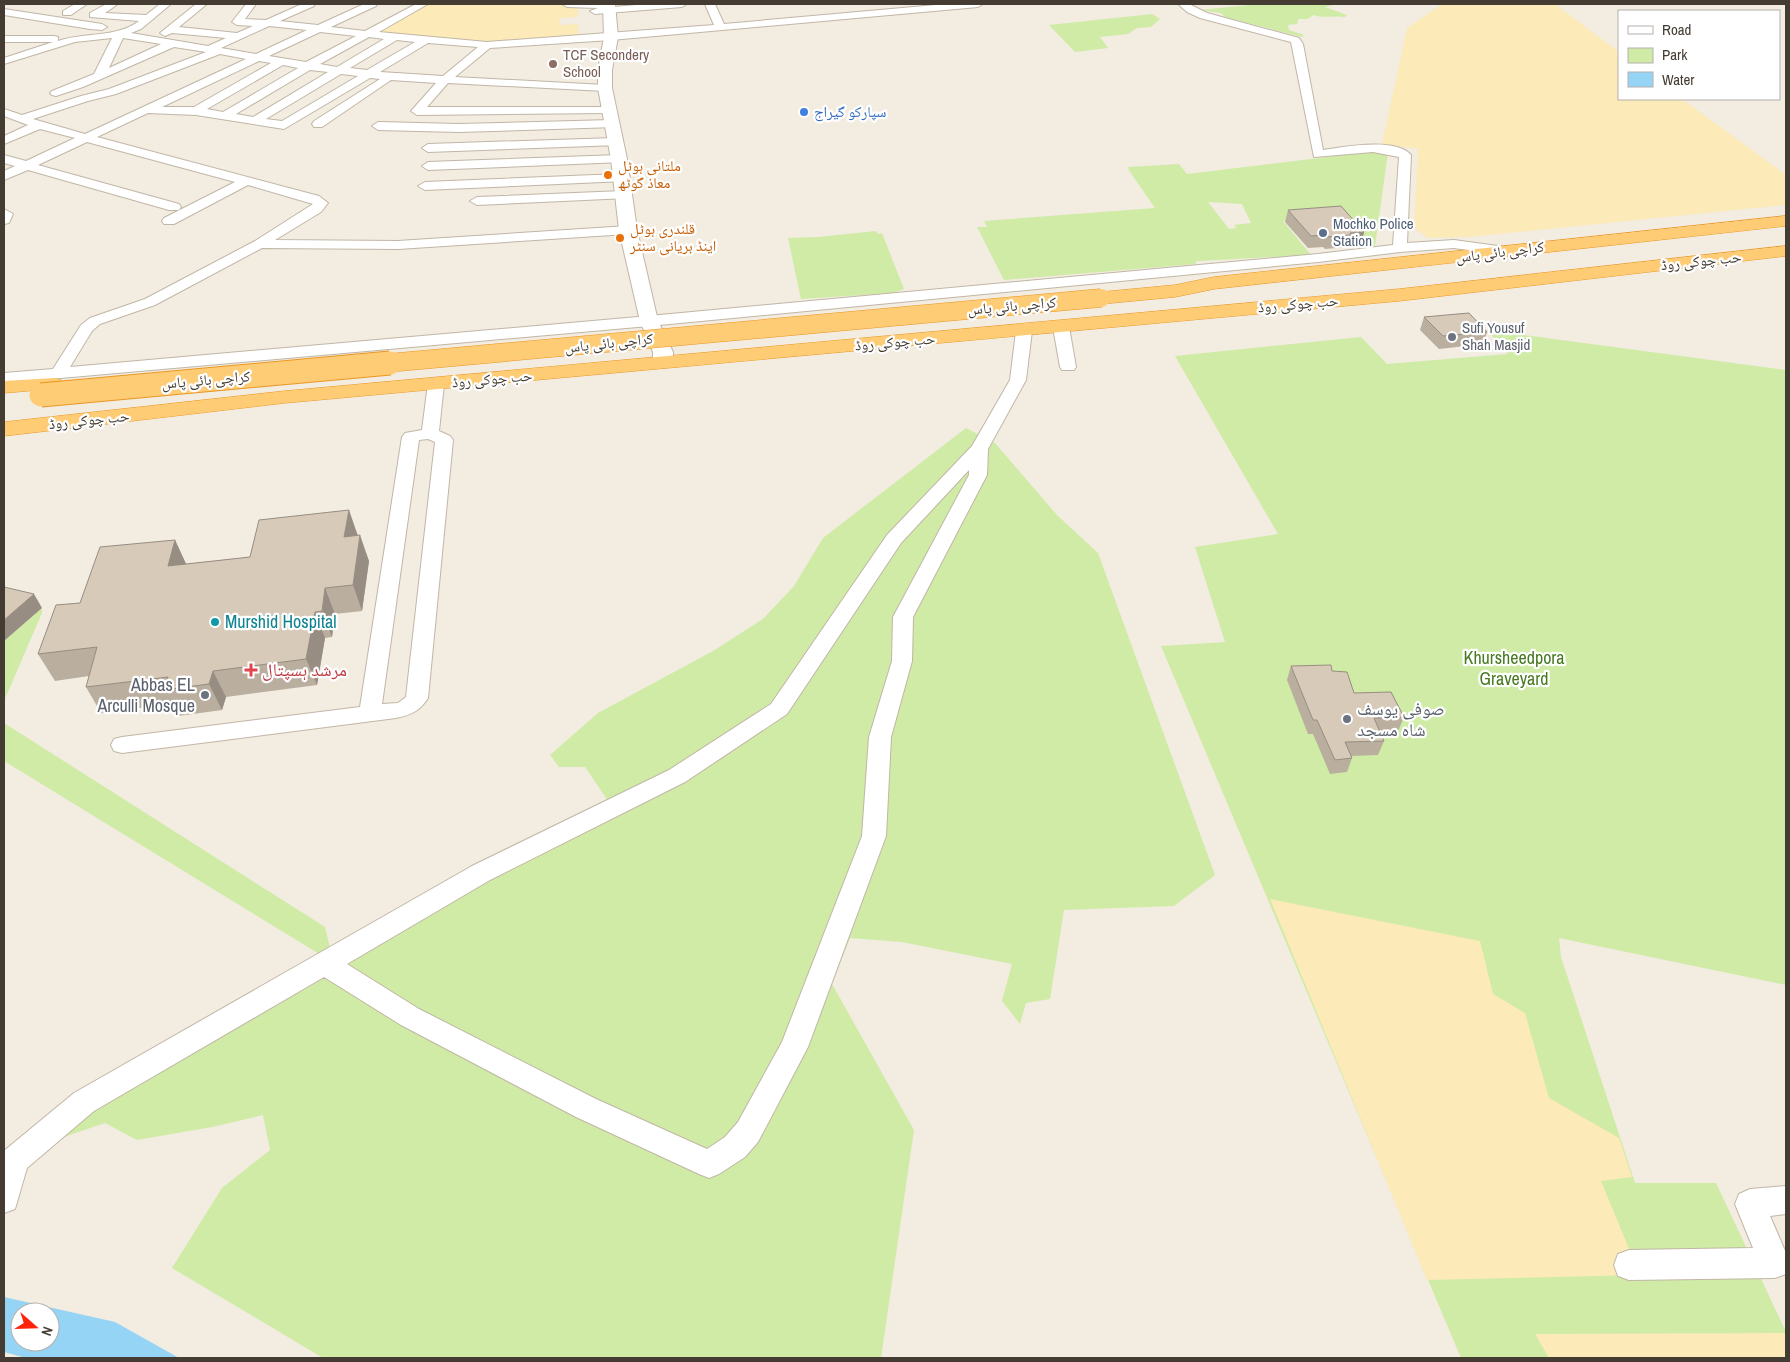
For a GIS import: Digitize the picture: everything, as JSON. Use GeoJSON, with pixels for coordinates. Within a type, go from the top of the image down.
{"type":"FeatureCollection","features":[{"type":"Feature","properties":{"kind":"highway","name":"کراچی بائی پاس"},"geometry":{"type":"LineString","coordinates":[[4,387],[1096,294],[1175,291],[1214,283],[1614,237],[1786,222]]}},
{"type":"Feature","properties":{"kind":"highway"},"geometry":{"type":"LineString","coordinates":[[4,418],[287,385],[663,357],[1365,287],[1786,241]]}},
{"type":"Feature","properties":{"kind":"highway","name":"حب چوکی روڈ"},"geometry":{"type":"LineString","coordinates":[[4,429],[285,398],[436,384],[663,357],[1061,327],[1413,293],[1786,251]]}},
{"type":"Feature","properties":{"kind":"highway","name":"کراچی بائی پاس"},"geometry":{"type":"LineString","coordinates":[[4,398],[51,384]]}},
{"type":"Feature","properties":{"kind":"street"},"geometry":{"type":"LineString","coordinates":[[67,13],[82,4]]}},
{"type":"Feature","properties":{"kind":"street"},"geometry":{"type":"LineString","coordinates":[[113,4],[94,15],[149,18]]}},
{"type":"Feature","properties":{"kind":"street"},"geometry":{"type":"LineString","coordinates":[[118,4],[127,4]]}},
{"type":"Feature","properties":{"kind":"street"},"geometry":{"type":"LineString","coordinates":[[42,98],[98,77],[155,45],[202,4]]}},
{"type":"Feature","properties":{"kind":"street"},"geometry":{"type":"LineString","coordinates":[[251,4],[237,22],[269,23],[487,45],[596,18],[610,6],[682,4]]}},
{"type":"Feature","properties":{"kind":"street"},"geometry":{"type":"LineString","coordinates":[[4,112],[23,111],[112,92],[211,53],[240,36],[310,4]]}},
{"type":"Feature","properties":{"kind":"street"},"geometry":{"type":"LineString","coordinates":[[4,176],[372,4]]}},
{"type":"Feature","properties":{"kind":"street"},"geometry":{"type":"LineString","coordinates":[[224,116],[308,66],[423,4]]}},
{"type":"Feature","properties":{"kind":"street"},"geometry":{"type":"LineString","coordinates":[[567,4],[596,18],[611,37]]}},
{"type":"Feature","properties":{"kind":"street"},"geometry":{"type":"LineString","coordinates":[[710,4],[720,27]]}},
{"type":"Feature","properties":{"kind":"street"},"geometry":{"type":"LineString","coordinates":[[611,37],[949,5],[978,4]]}},
{"type":"Feature","properties":{"kind":"street"},"geometry":{"type":"LineString","coordinates":[[1183,4],[1187,8],[1205,16],[1295,40],[1298,44],[1318,154],[1377,148],[1396,150],[1405,155],[1400,248]]}},
{"type":"Feature","properties":{"kind":"street"},"geometry":{"type":"LineString","coordinates":[[146,5],[165,5]]}},
{"type":"Feature","properties":{"kind":"street"},"geometry":{"type":"LineString","coordinates":[[6,58],[74,39],[123,32],[137,27],[165,5]]}},
{"type":"Feature","properties":{"kind":"street"},"geometry":{"type":"LineString","coordinates":[[605,70],[611,37],[610,6]]}},
{"type":"Feature","properties":{"kind":"street"},"geometry":{"type":"LineString","coordinates":[[4,12],[37,16],[64,23],[123,32],[155,45],[257,57],[368,75],[605,88]]}},
{"type":"Feature","properties":{"kind":"street"},"geometry":{"type":"LineString","coordinates":[[4,19],[18,14]]}},
{"type":"Feature","properties":{"kind":"street"},"geometry":{"type":"LineString","coordinates":[[596,18],[605,70],[605,88],[628,230],[649,321],[663,357]]}},
{"type":"Feature","properties":{"kind":"street"},"geometry":{"type":"LineString","coordinates":[[170,30],[240,36]]}},
{"type":"Feature","properties":{"kind":"street"},"geometry":{"type":"LineString","coordinates":[[98,77],[123,32]]}},
{"type":"Feature","properties":{"kind":"street"},"geometry":{"type":"LineString","coordinates":[[254,121],[395,37]]}},
{"type":"Feature","properties":{"kind":"street"},"geometry":{"type":"LineString","coordinates":[[4,39],[74,39]]}},
{"type":"Feature","properties":{"kind":"street"},"geometry":{"type":"LineString","coordinates":[[144,110],[196,112],[284,125],[425,40]]}},
{"type":"Feature","properties":{"kind":"street"},"geometry":{"type":"LineString","coordinates":[[155,45],[172,43],[211,53],[241,65]]}},
{"type":"Feature","properties":{"kind":"street"},"geometry":{"type":"LineString","coordinates":[[487,45],[444,80],[417,111],[610,117]]}},
{"type":"Feature","properties":{"kind":"street"},"geometry":{"type":"LineString","coordinates":[[196,112],[282,61]]}},
{"type":"Feature","properties":{"kind":"street"},"geometry":{"type":"LineString","coordinates":[[318,124],[391,77]]}},
{"type":"Feature","properties":{"kind":"street"},"geometry":{"type":"LineString","coordinates":[[23,111],[39,125],[314,199],[321,203],[316,209],[260,244],[150,302],[95,321],[86,328],[51,384]]}},
{"type":"Feature","properties":{"kind":"street"},"geometry":{"type":"LineString","coordinates":[[378,126],[459,128],[610,117]]}},
{"type":"Feature","properties":{"kind":"street"},"geometry":{"type":"LineString","coordinates":[[4,140],[39,125]]}},
{"type":"Feature","properties":{"kind":"street"},"geometry":{"type":"LineString","coordinates":[[428,148],[615,142]]}},
{"type":"Feature","properties":{"kind":"street"},"geometry":{"type":"LineString","coordinates":[[4,159],[174,206]]}},
{"type":"Feature","properties":{"kind":"street"},"geometry":{"type":"LineString","coordinates":[[428,166],[618,160]]}},
{"type":"Feature","properties":{"kind":"street"},"geometry":{"type":"LineString","coordinates":[[425,186],[620,178]]}},
{"type":"Feature","properties":{"kind":"street"},"geometry":{"type":"LineString","coordinates":[[169,221],[246,181]]}},
{"type":"Feature","properties":{"kind":"street"},"geometry":{"type":"LineString","coordinates":[[477,202],[623,196]]}},
{"type":"Feature","properties":{"kind":"street"},"geometry":{"type":"LineString","coordinates":[[4,213],[6,214],[4,220]]}},
{"type":"Feature","properties":{"kind":"street"},"geometry":{"type":"LineString","coordinates":[[260,244],[315,247],[481,241],[628,230]]}},
{"type":"Feature","properties":{"kind":"street"},"geometry":{"type":"LineString","coordinates":[[4,378],[51,384],[649,321],[1318,258],[1400,248],[1454,244],[1504,251]]}},
{"type":"Feature","properties":{"kind":"street"},"geometry":{"type":"LineString","coordinates":[[1061,327],[1068,367]]}},
{"type":"Feature","properties":{"kind":"street"},"geometry":{"type":"LineString","coordinates":[[4,1199],[15,1160],[84,1102],[481,873],[677,776],[779,709],[894,539],[979,449],[1018,380],[1024,330]]}},
{"type":"Feature","properties":{"kind":"street"},"geometry":{"type":"LineString","coordinates":[[430,433],[436,384]]}},
{"type":"Feature","properties":{"kind":"street"},"geometry":{"type":"LineString","coordinates":[[122,745],[407,709],[414,704],[417,698],[444,440],[430,433],[411,437],[370,713]]}},
{"type":"Feature","properties":{"kind":"street"},"geometry":{"type":"LineString","coordinates":[[324,963],[410,1017],[586,1108],[709,1164],[735,1147],[748,1132],[794,1047],[874,836],[880,737],[902,661],[903,617],[978,475],[979,449]]}},
{"type":"Feature","properties":{"kind":"street"},"geometry":{"type":"LineString","coordinates":[[1629,1265],[1774,1263],[1750,1204],[1786,1200]]}},
{"type":"Feature","properties":{"kind":"green space"},"geometry":{"type":"Polygon","coordinates":[[[1261,4],[1338,4],[1325,7],[1347,15],[1345,17],[1322,17],[1314,15],[1307,19],[1298,19],[1297,24],[1288,25],[1289,30],[1304,35],[1302,37],[1225,17],[1221,13],[1199,10],[1261,4]]]}},
{"type":"Feature","properties":{"kind":"green space"},"geometry":{"type":"Polygon","coordinates":[[[1152,14],[1160,19],[1151,27],[1137,28],[1128,34],[1100,37],[1108,48],[1075,52],[1049,25],[1152,14]]]}},
{"type":"Feature","properties":{"kind":"green space"},"geometry":{"type":"Polygon","coordinates":[[[1385,150],[1388,152],[1375,246],[1358,248],[1355,246],[1363,244],[1339,217],[1283,221],[1311,255],[1198,261],[1195,262],[1196,264],[1004,280],[977,227],[987,227],[984,221],[1155,208],[1128,167],[1179,164],[1187,174],[1385,150]],[[1208,202],[1229,229],[1237,228],[1234,225],[1251,223],[1242,204],[1208,202]]]}},
{"type":"Feature","properties":{"kind":"green space"},"geometry":{"type":"Polygon","coordinates":[[[876,231],[878,234],[882,233],[904,289],[893,293],[801,299],[788,238],[876,231]]]}},
{"type":"Feature","properties":{"kind":"green space","name":"Khursheedpora Graveyard"},"geometry":{"type":"Polygon","coordinates":[[[1487,330],[1786,370],[1786,985],[1559,938],[1561,957],[1635,1183],[1716,1183],[1786,1332],[1786,1358],[1461,1358],[1161,646],[1225,642],[1195,547],[1278,534],[1175,356],[1361,337],[1387,364],[1508,354],[1487,330]]]}},
{"type":"Feature","properties":{"kind":"green space"},"geometry":{"type":"Polygon","coordinates":[[[966,428],[995,443],[1057,515],[1098,553],[1215,875],[1174,906],[1064,910],[1050,999],[1026,1003],[1020,1024],[1002,1001],[1012,964],[902,942],[850,938],[832,984],[914,1130],[881,1358],[323,1358],[172,1268],[222,1188],[270,1150],[263,1115],[212,1127],[137,1140],[105,1123],[49,1142],[75,1114],[463,892],[617,814],[585,767],[559,767],[550,755],[598,713],[713,651],[763,619],[794,586],[823,538],[966,428]]]}},
{"type":"Feature","properties":{"kind":"green space"},"geometry":{"type":"Polygon","coordinates":[[[42,608],[42,613],[4,701],[4,641],[42,608]]]}},
{"type":"Feature","properties":{"kind":"green space"},"geometry":{"type":"Polygon","coordinates":[[[4,723],[325,927],[330,948],[321,955],[4,761],[4,723]]]}},
{"type":"Feature","properties":{"kind":"sand"},"geometry":{"type":"Polygon","coordinates":[[[425,4],[578,5],[578,17],[560,18],[559,25],[578,24],[578,37],[483,42],[373,31],[425,4]]]}},
{"type":"Feature","properties":{"kind":"sand"},"geometry":{"type":"Polygon","coordinates":[[[1442,4],[1555,4],[1618,51],[1618,100],[1683,100],[1786,175],[1786,205],[1469,237],[1428,238],[1414,228],[1418,149],[1382,144],[1407,28],[1442,4]]]}},
{"type":"Feature","properties":{"kind":"sand"},"geometry":{"type":"Polygon","coordinates":[[[1270,899],[1480,941],[1493,994],[1525,1013],[1549,1098],[1619,1138],[1632,1177],[1601,1181],[1640,1275],[1427,1280],[1270,899]]]}},
{"type":"Feature","properties":{"kind":"sand"},"geometry":{"type":"Polygon","coordinates":[[[1786,1333],[1786,1358],[1549,1358],[1535,1334],[1786,1333]]]}},
{"type":"Feature","properties":{"kind":"water"},"geometry":{"type":"Polygon","coordinates":[[[4,1297],[26,1302],[10,1302],[10,1352],[60,1352],[60,1310],[115,1322],[179,1358],[26,1358],[4,1352],[4,1297]]]}},
{"type":"Feature","properties":{"kind":"building"},"geometry":{"type":"Polygon","coordinates":[[[1341,206],[1364,232],[1327,237],[1325,235],[1311,236],[1288,210],[1341,206]]]}},
{"type":"Feature","properties":{"kind":"building"},"geometry":{"type":"Polygon","coordinates":[[[1469,313],[1487,332],[1443,336],[1424,317],[1469,313]]]}},
{"type":"Feature","properties":{"kind":"building","name":"Murshid Hospital"},"geometry":{"type":"Polygon","coordinates":[[[349,510],[344,537],[360,535],[353,585],[325,588],[322,611],[315,612],[306,659],[213,671],[209,684],[164,690],[168,677],[86,687],[97,647],[38,654],[56,605],[80,603],[100,547],[175,540],[168,566],[250,557],[259,520],[349,510]]]}},
{"type":"Feature","properties":{"kind":"building"},"geometry":{"type":"Polygon","coordinates":[[[4,587],[34,594],[4,620],[4,587]]]}},
{"type":"Feature","properties":{"kind":"building","name":"صوفی یوسف شاہ مسجد"},"geometry":{"type":"Polygon","coordinates":[[[1331,665],[1332,671],[1347,672],[1354,693],[1391,692],[1404,717],[1374,718],[1384,741],[1345,742],[1352,758],[1335,760],[1317,720],[1313,720],[1291,666],[1331,665]]]}},
{"type":"Feature","properties":{"kind":"place","name":"TCF Secondery School"},"geometry":{"type":"Point","coordinates":[553,64]}},
{"type":"Feature","properties":{"kind":"place","name":"سپارکو گیراج"},"geometry":{"type":"Point","coordinates":[804,112]}},
{"type":"Feature","properties":{"kind":"place","name":"ملتانی ہوٹل معاذ گوٹھ"},"geometry":{"type":"Point","coordinates":[608,175]}},
{"type":"Feature","properties":{"kind":"place","name":"Mochko Police Station"},"geometry":{"type":"Point","coordinates":[1323,233]}},
{"type":"Feature","properties":{"kind":"place","name":"قلندری ہوٹل اینڈ بریانی سنٹر"},"geometry":{"type":"Point","coordinates":[620,238]}},
{"type":"Feature","properties":{"kind":"place","name":"Sufi Yousuf Shah Masjid"},"geometry":{"type":"Point","coordinates":[1452,337]}},
{"type":"Feature","properties":{"kind":"place","name":"Murshid Hospital"},"geometry":{"type":"Point","coordinates":[215,622]}},
{"type":"Feature","properties":{"kind":"place","name":"مرشد ہسپتال"},"geometry":{"type":"Point","coordinates":[251,670]}},
{"type":"Feature","properties":{"kind":"place","name":"Abbas EL Arculli Mosque"},"geometry":{"type":"Point","coordinates":[205,695]}},
{"type":"Feature","properties":{"kind":"place","name":"صوفی یوسف شاہ مسجد"},"geometry":{"type":"Point","coordinates":[1347,719]}}]}
